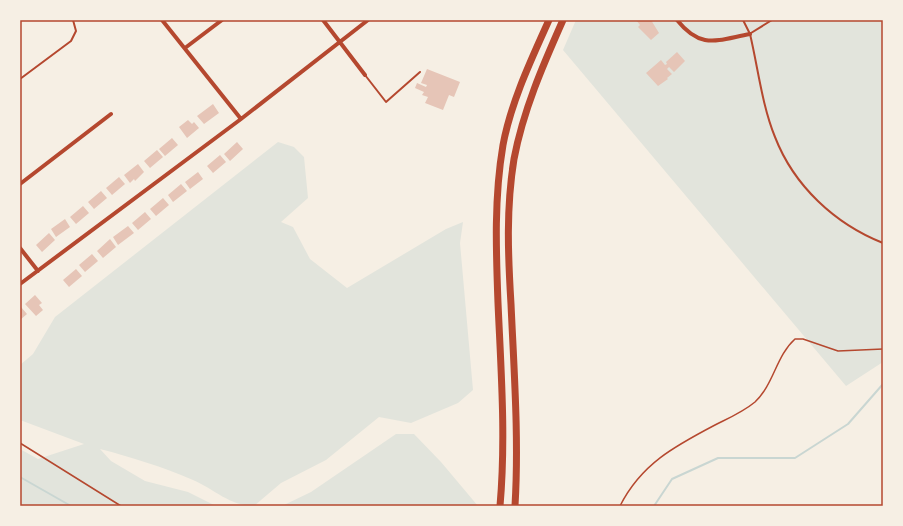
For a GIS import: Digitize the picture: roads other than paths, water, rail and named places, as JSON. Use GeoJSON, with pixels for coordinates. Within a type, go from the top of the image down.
{"type":"FeatureCollection","features":[{"type":"Feature","properties":{"kind":"highway"},"geometry":{"type":"LineString","coordinates":[[500,506],[503,473],[503,432],[496,252],[496,197],[504,144],[511,117],[520,88],[548,20]]}},
{"type":"Feature","properties":{"kind":"highway"},"geometry":{"type":"LineString","coordinates":[[515,506],[517,473],[508,253],[510,191],[519,135],[528,105],[563,20]]}},
{"type":"Feature","properties":{"kind":"street"},"geometry":{"type":"LineString","coordinates":[[162,20],[241,119]]}},
{"type":"Feature","properties":{"kind":"street"},"geometry":{"type":"LineString","coordinates":[[185,48],[222,20]]}},
{"type":"Feature","properties":{"kind":"street"},"geometry":{"type":"LineString","coordinates":[[324,20],[365,75]]}},
{"type":"Feature","properties":{"kind":"street"},"geometry":{"type":"LineString","coordinates":[[20,284],[241,119],[368,20]]}},
{"type":"Feature","properties":{"kind":"street"},"geometry":{"type":"LineString","coordinates":[[678,20],[688,33],[704,41],[715,41],[750,34]]}},
{"type":"Feature","properties":{"kind":"street"},"geometry":{"type":"LineString","coordinates":[[20,184],[111,114]]}},
{"type":"Feature","properties":{"kind":"street"},"geometry":{"type":"LineString","coordinates":[[20,248],[38,271]]}},
{"type":"Feature","properties":{"kind":"lane"},"geometry":{"type":"LineString","coordinates":[[20,79],[71,41],[76,31],[73,20]]}},
{"type":"Feature","properties":{"kind":"lane"},"geometry":{"type":"LineString","coordinates":[[744,20],[750,34],[775,137],[793,172],[810,193],[828,211],[851,227],[883,242]]}},
{"type":"Feature","properties":{"kind":"lane"},"geometry":{"type":"LineString","coordinates":[[750,34],[772,20]]}},
{"type":"Feature","properties":{"kind":"lane"},"geometry":{"type":"LineString","coordinates":[[365,75],[386,102],[420,72]]}},
{"type":"Feature","properties":{"kind":"waterway"},"geometry":{"type":"LineString","coordinates":[[654,506],[672,479],[718,458],[795,458],[848,424],[883,384]]}},
{"type":"Feature","properties":{"kind":"waterway"},"geometry":{"type":"LineString","coordinates":[[20,477],[71,506]]}}]}
